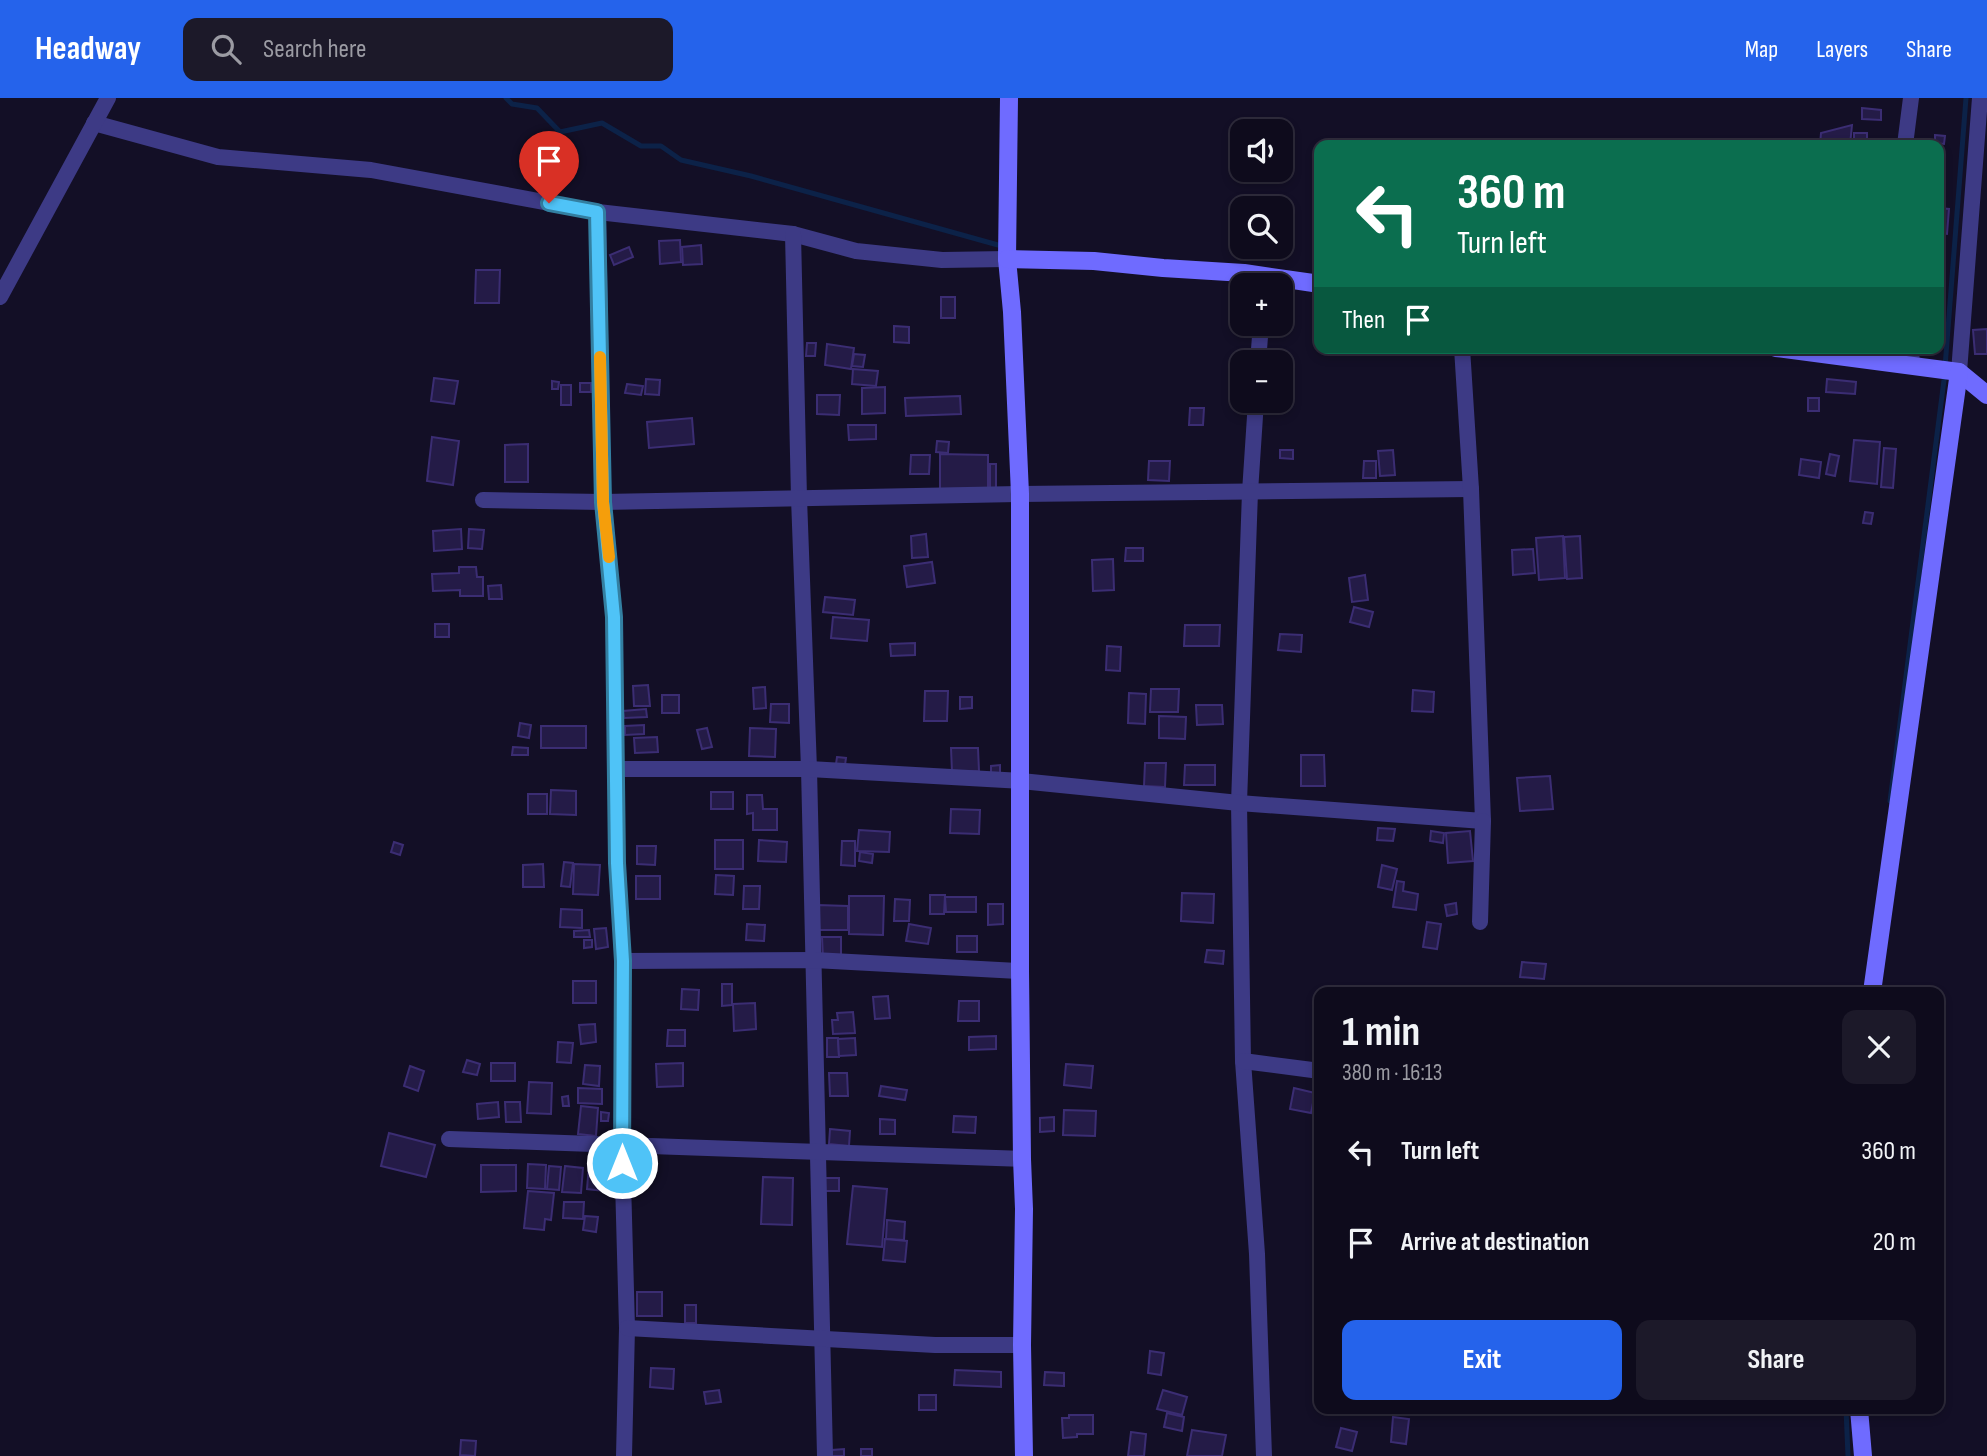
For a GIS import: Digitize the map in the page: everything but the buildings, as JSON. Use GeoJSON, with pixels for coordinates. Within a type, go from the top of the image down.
{"type":"FeatureCollection","features":[{"type":"Feature","properties":{"kind":"street"},"geometry":{"type":"LineString","coordinates":[[0,297],[108,98]]}},
{"type":"Feature","properties":{"kind":"street"},"geometry":{"type":"LineString","coordinates":[[1009,98],[1007,259],[1020,494],[1024,1456]]}},
{"type":"Feature","properties":{"kind":"street"},"geometry":{"type":"LineString","coordinates":[[1906,140],[1911,98]]}},
{"type":"Feature","properties":{"kind":"street"},"geometry":{"type":"LineString","coordinates":[[1873,987],[1958,372],[1980,98]]}},
{"type":"Feature","properties":{"kind":"street"},"geometry":{"type":"LineString","coordinates":[[94,123],[218,157],[371,170],[597,212],[793,234],[856,251],[942,260],[1094,261],[1244,273]]}},
{"type":"Feature","properties":{"kind":"street"},"geometry":{"type":"LineString","coordinates":[[597,212],[603,502],[614,617],[617,863],[623,961],[622,1144],[627,1328],[624,1456]]}},
{"type":"Feature","properties":{"kind":"street"},"geometry":{"type":"LineString","coordinates":[[793,234],[825,1456]]}},
{"type":"Feature","properties":{"kind":"street"},"geometry":{"type":"LineString","coordinates":[[1293,283],[1314,284]]}},
{"type":"Feature","properties":{"kind":"street"},"geometry":{"type":"LineString","coordinates":[[1462,354],[1472,489],[1482,821],[1480,922]]}},
{"type":"Feature","properties":{"kind":"street"},"geometry":{"type":"LineString","coordinates":[[1866,354],[1911,357],[1933,369],[1958,372],[1987,395]]}},
{"type":"Feature","properties":{"kind":"street"},"geometry":{"type":"LineString","coordinates":[[1255,413],[1239,803],[1243,1061],[1257,1254],[1264,1456]]}},
{"type":"Feature","properties":{"kind":"street"},"geometry":{"type":"LineString","coordinates":[[483,500],[603,502],[1472,489]]}},
{"type":"Feature","properties":{"kind":"street"},"geometry":{"type":"LineString","coordinates":[[617,769],[809,769],[1021,781],[1239,803],[1482,821]]}},
{"type":"Feature","properties":{"kind":"street"},"geometry":{"type":"LineString","coordinates":[[623,961],[814,960],[1020,971]]}},
{"type":"Feature","properties":{"kind":"street"},"geometry":{"type":"LineString","coordinates":[[1243,1061],[1314,1070]]}},
{"type":"Feature","properties":{"kind":"street"},"geometry":{"type":"LineString","coordinates":[[449,1139],[1022,1159]]}},
{"type":"Feature","properties":{"kind":"street"},"geometry":{"type":"LineString","coordinates":[[627,1328],[935,1345],[1022,1345]]}},
{"type":"Feature","properties":{"kind":"street"},"geometry":{"type":"LineString","coordinates":[[1859,1414],[1863,1456]]}},
{"type":"Feature","properties":{"kind":"waterway"},"geometry":{"type":"LineString","coordinates":[[506,98],[512,104],[537,108],[560,132],[602,123],[641,146],[661,146],[681,160],[751,176],[998,245]]}},
{"type":"Feature","properties":{"kind":"waterway"},"geometry":{"type":"LineString","coordinates":[[1890,801],[1944,380],[1966,98]]}},
{"type":"Feature","properties":{"kind":"waterway"},"geometry":{"type":"LineString","coordinates":[[1846,1414],[1848,1456]]}},
{"type":"Feature","properties":{"kind":"slow traffic"},"geometry":{"type":"LineString","coordinates":[[600,357],[603,502],[609,557]]}},
{"type":"Feature","properties":{"kind":"route"},"geometry":{"type":"LineString","coordinates":[[549,203],[597,212],[603,502],[614,617],[617,863],[623,961],[622,1163]]}}]}
